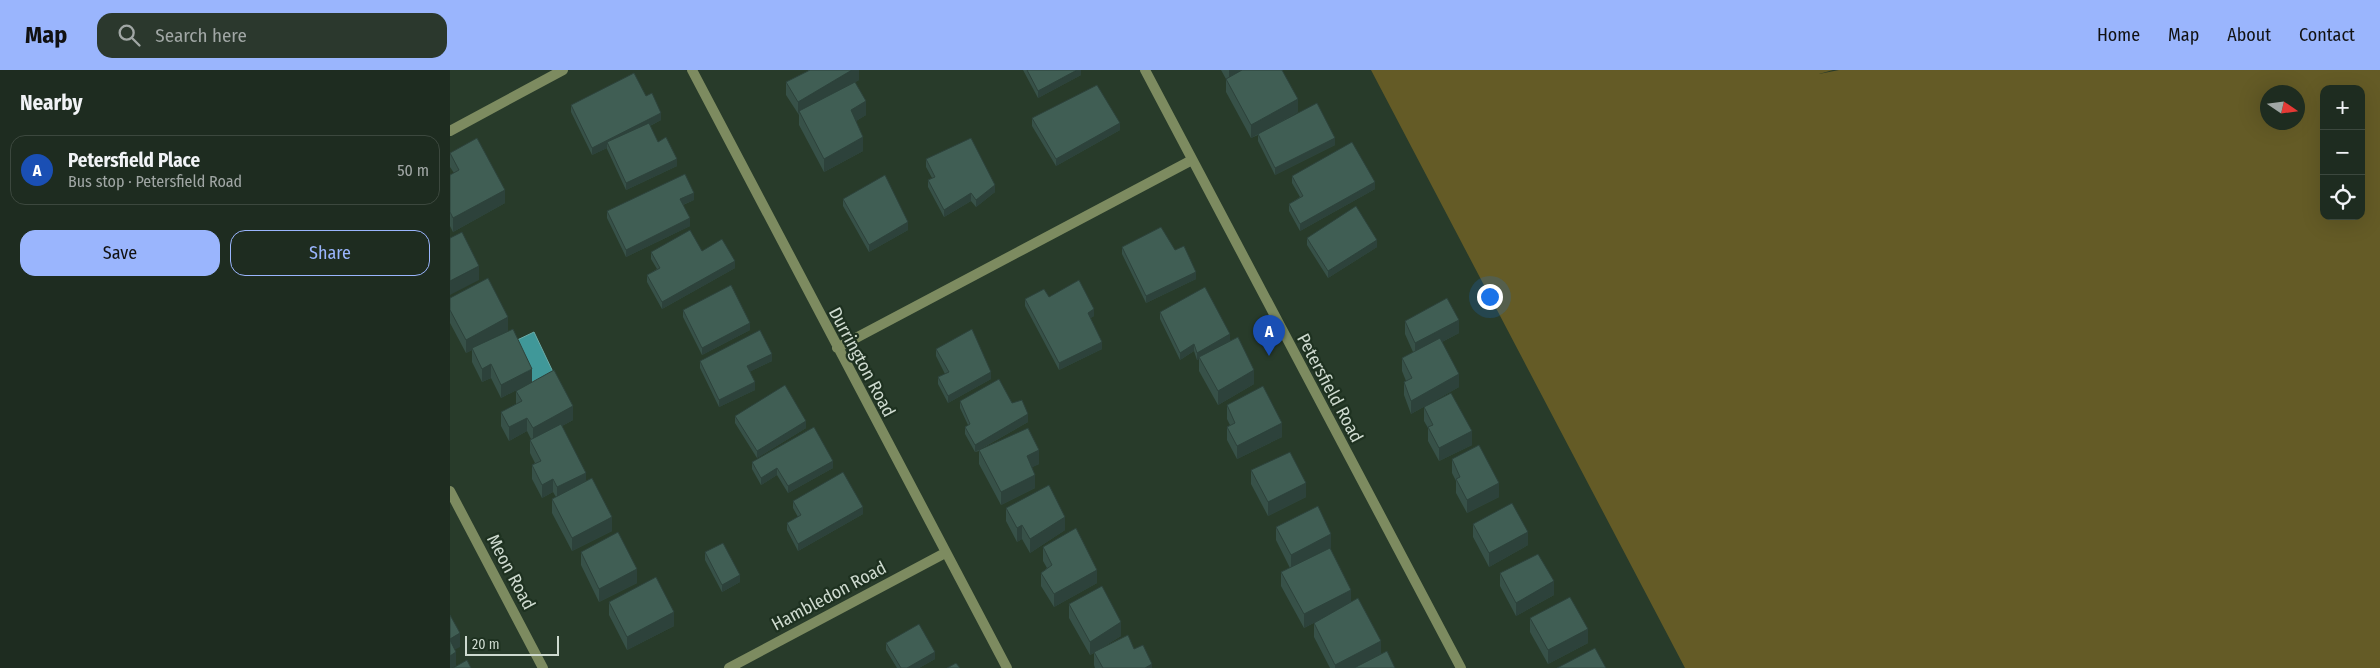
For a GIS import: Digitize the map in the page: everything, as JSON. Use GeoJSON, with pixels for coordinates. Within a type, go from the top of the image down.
{"type":"FeatureCollection","features":[{"type":"Feature","properties":{"kind":"street"},"geometry":{"type":"LineString","coordinates":[[450,130],[563,70]]}},
{"type":"Feature","properties":{"kind":"street","name":"Durrington Road"},"geometry":{"type":"LineString","coordinates":[[692,70],[1007,668]]}},
{"type":"Feature","properties":{"kind":"street","name":"Petersfield Road"},"geometry":{"type":"LineString","coordinates":[[1145,70],[1461,668]]}},
{"type":"Feature","properties":{"kind":"street"},"geometry":{"type":"LineString","coordinates":[[837,348],[1192,160]]}},
{"type":"Feature","properties":{"kind":"street","name":"Meon Road"},"geometry":{"type":"LineString","coordinates":[[450,491],[542,668]]}},
{"type":"Feature","properties":{"kind":"street","name":"Hambledon Road"},"geometry":{"type":"LineString","coordinates":[[729,668],[945,553]]}},
{"type":"Feature","properties":{"kind":"shaded area"},"geometry":{"type":"Polygon","coordinates":[[[1371,70],[1833,70],[1819,74],[1839,70],[2380,70],[2380,668],[1685,668],[1371,70]]]}},
{"type":"Feature","properties":{"kind":"water"},"geometry":{"type":"Polygon","coordinates":[[[534,332],[553,372],[532,382],[513,342],[534,332]]]}},
{"type":"Feature","properties":{"kind":"building"},"geometry":{"type":"Polygon","coordinates":[[[810,70],[852,70],[798,102],[786,82],[810,70]]]}},
{"type":"Feature","properties":{"kind":"building"},"geometry":{"type":"Polygon","coordinates":[[[1027,70],[1077,70],[1038,91],[1027,70]]]}},
{"type":"Feature","properties":{"kind":"building"},"geometry":{"type":"Polygon","coordinates":[[[1242,70],[1282,70],[1298,99],[1251,125],[1226,79],[1242,70]]]}},
{"type":"Feature","properties":{"kind":"building"},"geometry":{"type":"Polygon","coordinates":[[[634,73],[646,96],[652,93],[661,113],[592,148],[571,105],[634,73]]]}},
{"type":"Feature","properties":{"kind":"building"},"geometry":{"type":"Polygon","coordinates":[[[855,82],[866,101],[851,110],[863,137],[824,159],[799,111],[855,82]]]}},
{"type":"Feature","properties":{"kind":"building"},"geometry":{"type":"Polygon","coordinates":[[[1097,85],[1120,123],[1056,159],[1032,118],[1097,85]]]}},
{"type":"Feature","properties":{"kind":"building"},"geometry":{"type":"Polygon","coordinates":[[[1317,103],[1335,138],[1275,168],[1258,134],[1317,103]]]}},
{"type":"Feature","properties":{"kind":"building"},"geometry":{"type":"Polygon","coordinates":[[[649,123],[658,142],[666,137],[677,159],[626,183],[607,142],[649,123]]]}},
{"type":"Feature","properties":{"kind":"building"},"geometry":{"type":"Polygon","coordinates":[[[477,138],[505,190],[453,218],[450,212],[450,175],[459,170],[450,153],[477,138]]]}},
{"type":"Feature","properties":{"kind":"building"},"geometry":{"type":"Polygon","coordinates":[[[971,138],[995,185],[976,200],[971,193],[944,210],[928,180],[935,177],[926,159],[971,138]]]}},
{"type":"Feature","properties":{"kind":"building"},"geometry":{"type":"Polygon","coordinates":[[[1352,142],[1375,182],[1300,224],[1289,204],[1303,196],[1292,176],[1352,142]]]}},
{"type":"Feature","properties":{"kind":"building"},"geometry":{"type":"Polygon","coordinates":[[[685,174],[694,193],[680,199],[690,218],[626,250],[607,211],[685,174]]]}},
{"type":"Feature","properties":{"kind":"building"},"geometry":{"type":"Polygon","coordinates":[[[885,175],[908,222],[869,245],[843,199],[885,175]]]}},
{"type":"Feature","properties":{"kind":"building"},"geometry":{"type":"Polygon","coordinates":[[[1356,206],[1377,240],[1328,271],[1307,238],[1356,206]]]}},
{"type":"Feature","properties":{"kind":"building"},"geometry":{"type":"Polygon","coordinates":[[[1161,227],[1175,250],[1184,246],[1196,272],[1146,296],[1122,247],[1161,227]]]}},
{"type":"Feature","properties":{"kind":"building"},"geometry":{"type":"Polygon","coordinates":[[[690,230],[702,251],[722,239],[735,261],[662,302],[647,275],[660,268],[651,252],[690,230]]]}},
{"type":"Feature","properties":{"kind":"building"},"geometry":{"type":"Polygon","coordinates":[[[462,232],[479,266],[450,281],[450,238],[462,232]]]}},
{"type":"Feature","properties":{"kind":"building"},"geometry":{"type":"Polygon","coordinates":[[[488,278],[508,317],[466,340],[450,310],[450,298],[488,278]]]}},
{"type":"Feature","properties":{"kind":"building"},"geometry":{"type":"Polygon","coordinates":[[[1079,280],[1094,309],[1088,313],[1102,342],[1059,363],[1025,299],[1044,289],[1049,297],[1079,280]]]}},
{"type":"Feature","properties":{"kind":"building"},"geometry":{"type":"Polygon","coordinates":[[[731,285],[750,323],[702,348],[683,310],[731,285]]]}},
{"type":"Feature","properties":{"kind":"building"},"geometry":{"type":"Polygon","coordinates":[[[1205,287],[1230,334],[1197,353],[1194,344],[1180,353],[1160,312],[1205,287]]]}},
{"type":"Feature","properties":{"kind":"building"},"geometry":{"type":"Polygon","coordinates":[[[1447,298],[1459,320],[1415,343],[1405,321],[1447,298]]]}},
{"type":"Feature","properties":{"kind":"building"},"geometry":{"type":"Polygon","coordinates":[[[513,329],[532,369],[501,385],[491,364],[482,369],[472,348],[513,329]]]}},
{"type":"Feature","properties":{"kind":"building"},"geometry":{"type":"Polygon","coordinates":[[[972,329],[991,372],[948,396],[938,377],[949,372],[936,349],[972,329]]]}},
{"type":"Feature","properties":{"kind":"building"},"geometry":{"type":"Polygon","coordinates":[[[760,330],[772,354],[747,366],[755,382],[719,400],[700,361],[760,330]]]}},
{"type":"Feature","properties":{"kind":"building"},"geometry":{"type":"Polygon","coordinates":[[[1238,337],[1254,370],[1218,391],[1199,357],[1238,337]]]}},
{"type":"Feature","properties":{"kind":"building"},"geometry":{"type":"Polygon","coordinates":[[[1440,338],[1459,374],[1411,401],[1404,382],[1412,378],[1402,358],[1440,338]]]}},
{"type":"Feature","properties":{"kind":"building"},"geometry":{"type":"Polygon","coordinates":[[[554,370],[573,406],[533,428],[527,418],[509,427],[501,412],[522,401],[516,391],[554,370]]]}},
{"type":"Feature","properties":{"kind":"building"},"geometry":{"type":"Polygon","coordinates":[[[999,379],[1012,403],[1022,400],[1028,414],[975,445],[965,427],[970,424],[960,401],[999,379]]]}},
{"type":"Feature","properties":{"kind":"building"},"geometry":{"type":"Polygon","coordinates":[[[785,385],[806,421],[757,451],[735,416],[785,385]]]}},
{"type":"Feature","properties":{"kind":"building"},"geometry":{"type":"Polygon","coordinates":[[[1263,386],[1282,423],[1237,446],[1227,427],[1235,423],[1227,405],[1263,386]]]}},
{"type":"Feature","properties":{"kind":"building"},"geometry":{"type":"Polygon","coordinates":[[[1451,393],[1472,431],[1439,448],[1428,427],[1433,425],[1424,407],[1451,393]]]}},
{"type":"Feature","properties":{"kind":"building"},"geometry":{"type":"Polygon","coordinates":[[[561,424],[586,473],[557,487],[553,479],[542,485],[532,465],[541,461],[530,440],[561,424]]]}},
{"type":"Feature","properties":{"kind":"building"},"geometry":{"type":"Polygon","coordinates":[[[814,427],[833,461],[788,486],[777,468],[761,478],[752,462],[814,427]]]}},
{"type":"Feature","properties":{"kind":"building"},"geometry":{"type":"Polygon","coordinates":[[[1028,428],[1039,450],[1027,456],[1035,475],[1001,492],[979,450],[1028,428]]]}},
{"type":"Feature","properties":{"kind":"building"},"geometry":{"type":"Polygon","coordinates":[[[1479,445],[1499,483],[1467,500],[1456,479],[1460,477],[1452,459],[1479,445]]]}},
{"type":"Feature","properties":{"kind":"building"},"geometry":{"type":"Polygon","coordinates":[[[1290,452],[1306,483],[1268,502],[1251,470],[1290,452]]]}},
{"type":"Feature","properties":{"kind":"building"},"geometry":{"type":"Polygon","coordinates":[[[843,472],[863,507],[798,544],[787,523],[801,515],[793,501],[843,472]]]}},
{"type":"Feature","properties":{"kind":"building"},"geometry":{"type":"Polygon","coordinates":[[[592,478],[612,517],[572,538],[552,499],[592,478]]]}},
{"type":"Feature","properties":{"kind":"building"},"geometry":{"type":"Polygon","coordinates":[[[1049,485],[1065,517],[1030,539],[1022,525],[1017,528],[1006,508],[1049,485]]]}},
{"type":"Feature","properties":{"kind":"building"},"geometry":{"type":"Polygon","coordinates":[[[1512,503],[1528,532],[1489,553],[1473,524],[1512,503]]]}},
{"type":"Feature","properties":{"kind":"building"},"geometry":{"type":"Polygon","coordinates":[[[1318,506],[1331,534],[1291,555],[1276,527],[1318,506]]]}},
{"type":"Feature","properties":{"kind":"building"},"geometry":{"type":"Polygon","coordinates":[[[1076,528],[1097,570],[1054,594],[1041,573],[1052,565],[1043,547],[1076,528]]]}},
{"type":"Feature","properties":{"kind":"building"},"geometry":{"type":"Polygon","coordinates":[[[618,532],[637,569],[599,589],[581,552],[618,532]]]}},
{"type":"Feature","properties":{"kind":"building"},"geometry":{"type":"Polygon","coordinates":[[[723,543],[740,575],[722,585],[705,552],[723,543]]]}},
{"type":"Feature","properties":{"kind":"building"},"geometry":{"type":"Polygon","coordinates":[[[1330,548],[1351,590],[1304,614],[1281,572],[1330,548]]]}},
{"type":"Feature","properties":{"kind":"building"},"geometry":{"type":"Polygon","coordinates":[[[1538,554],[1554,581],[1516,603],[1500,573],[1538,554]]]}},
{"type":"Feature","properties":{"kind":"building"},"geometry":{"type":"Polygon","coordinates":[[[656,577],[674,612],[627,637],[609,602],[656,577]]]}},
{"type":"Feature","properties":{"kind":"building"},"geometry":{"type":"Polygon","coordinates":[[[1102,586],[1121,622],[1090,642],[1069,604],[1102,586]]]}},
{"type":"Feature","properties":{"kind":"building"},"geometry":{"type":"Polygon","coordinates":[[[1570,597],[1588,629],[1548,650],[1530,618],[1570,597]]]}},
{"type":"Feature","properties":{"kind":"building"},"geometry":{"type":"Polygon","coordinates":[[[1358,598],[1381,641],[1335,665],[1314,623],[1358,598]]]}},
{"type":"Feature","properties":{"kind":"building"},"geometry":{"type":"Polygon","coordinates":[[[450,615],[460,633],[450,639],[450,615]]]}},
{"type":"Feature","properties":{"kind":"building"},"geometry":{"type":"Polygon","coordinates":[[[919,624],[935,652],[907,668],[901,668],[886,643],[919,624]]]}},
{"type":"Feature","properties":{"kind":"building"},"geometry":{"type":"Polygon","coordinates":[[[1128,635],[1134,649],[1143,645],[1152,664],[1145,668],[1103,668],[1094,652],[1128,635]]]}},
{"type":"Feature","properties":{"kind":"building"},"geometry":{"type":"Polygon","coordinates":[[[450,640],[456,652],[450,656],[450,640]]]}},
{"type":"Feature","properties":{"kind":"building"},"geometry":{"type":"Polygon","coordinates":[[[1595,648],[1606,668],[1557,668],[1595,648]]]}},
{"type":"Feature","properties":{"kind":"building"},"geometry":{"type":"Polygon","coordinates":[[[1387,651],[1395,668],[1354,668],[1387,651]]]}},
{"type":"Feature","properties":{"kind":"building"},"geometry":{"type":"Polygon","coordinates":[[[467,660],[471,668],[453,668],[467,660]]]}},
{"type":"Feature","properties":{"kind":"building"},"geometry":{"type":"Polygon","coordinates":[[[956,663],[960,668],[947,668],[956,663]]]}},
{"type":"Feature","properties":{"kind":"place","name":"Petersfield Place"},"geometry":{"type":"Point","coordinates":[1269,356]}}]}
